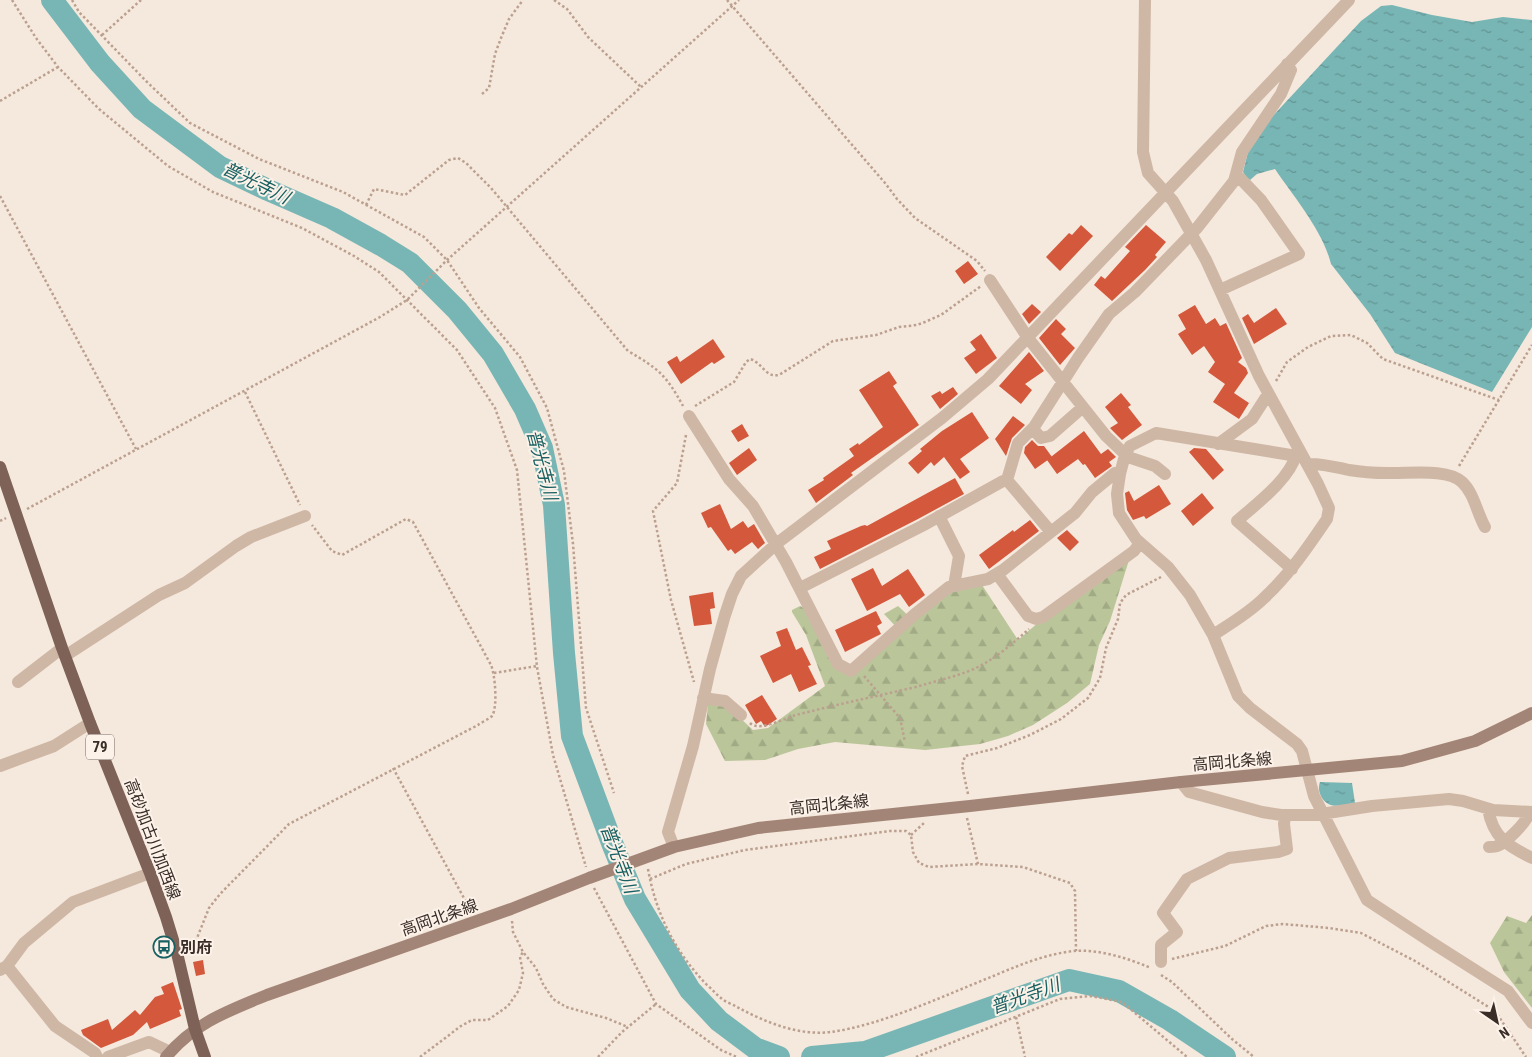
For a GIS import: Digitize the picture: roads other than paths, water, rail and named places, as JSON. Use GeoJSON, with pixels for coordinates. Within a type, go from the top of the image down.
{"type":"FeatureCollection","features":[{"type":"Feature","properties":{"kind":"main road","name":"高砂加古川加西線"},"geometry":{"type":"LineString","coordinates":[[0,467],[63,652],[150,873],[177,953],[195,1029],[204,1057]]}},
{"type":"Feature","properties":{"kind":"main road","name":"高岡北条線"},"geometry":{"type":"LineString","coordinates":[[168,1055],[195,1029],[231,1010],[267,995],[511,909],[674,847],[758,828],[967,807],[1181,782],[1402,761],[1474,741],[1532,714]]}},
{"type":"Feature","properties":{"kind":"street"},"geometry":{"type":"LineString","coordinates":[[1145,0],[1143,152],[1148,173],[1173,200],[1192,232],[1268,394],[1329,508],[1327,519],[1292,569],[1263,600],[1213,635]]}},
{"type":"Feature","properties":{"kind":"street"},"geometry":{"type":"LineString","coordinates":[[674,847],[668,832],[693,746],[720,633],[732,594],[741,576],[776,544],[988,379],[1287,64],[1341,2]]}},
{"type":"Feature","properties":{"kind":"street"},"geometry":{"type":"LineString","coordinates":[[1007,480],[1018,443],[1033,429],[1109,314],[1135,292],[1197,228],[1234,181],[1242,152],[1281,94],[1291,70],[1287,64]]}},
{"type":"Feature","properties":{"kind":"street"},"geometry":{"type":"LineString","coordinates":[[1220,290],[1299,254],[1261,200],[1236,174]]}},
{"type":"Feature","properties":{"kind":"street"},"geometry":{"type":"LineString","coordinates":[[990,280],[1028,338],[1106,436],[1128,457],[1155,466],[1165,474]]}},
{"type":"Feature","properties":{"kind":"street"},"geometry":{"type":"LineString","coordinates":[[1218,444],[1252,419],[1268,394]]}},
{"type":"Feature","properties":{"kind":"street"},"geometry":{"type":"LineString","coordinates":[[1033,429],[1041,438],[1050,436],[1083,407]]}},
{"type":"Feature","properties":{"kind":"street"},"geometry":{"type":"LineString","coordinates":[[687,414],[729,479],[753,506],[776,544],[838,664],[851,671],[915,614],[949,587],[988,579],[997,574],[1075,513],[1092,492],[1115,473],[1120,474]]}},
{"type":"Feature","properties":{"kind":"street"},"geometry":{"type":"LineString","coordinates":[[1485,526],[1463,483],[1447,474],[1352,470],[1302,459],[1156,433],[1130,446],[1125,455],[1117,494],[1119,514],[1140,543],[1171,572],[1190,595],[1213,635],[1238,696],[1250,708],[1297,744],[1302,751],[1309,771],[1314,796],[1367,900],[1508,991],[1532,1024]]}},
{"type":"Feature","properties":{"kind":"street"},"geometry":{"type":"LineString","coordinates":[[1292,569],[1237,521],[1280,481],[1293,463],[1302,459]]}},
{"type":"Feature","properties":{"kind":"street"},"geometry":{"type":"LineString","coordinates":[[800,588],[1007,480]]}},
{"type":"Feature","properties":{"kind":"street"},"geometry":{"type":"LineString","coordinates":[[1007,480],[1051,532]]}},
{"type":"Feature","properties":{"kind":"street"},"geometry":{"type":"LineString","coordinates":[[18,682],[63,652],[159,595],[185,583],[251,537],[306,516]]}},
{"type":"Feature","properties":{"kind":"street"},"geometry":{"type":"LineString","coordinates":[[939,516],[959,556],[954,586]]}},
{"type":"Feature","properties":{"kind":"street"},"geometry":{"type":"LineString","coordinates":[[997,574],[1028,616],[1038,618],[1134,551],[1140,543]]}},
{"type":"Feature","properties":{"kind":"street"},"geometry":{"type":"LineString","coordinates":[[703,698],[725,701],[741,715]]}},
{"type":"Feature","properties":{"kind":"street"},"geometry":{"type":"LineString","coordinates":[[0,766],[54,746],[90,723]]}},
{"type":"Feature","properties":{"kind":"street"},"geometry":{"type":"LineString","coordinates":[[1181,782],[1189,792],[1262,812],[1285,815],[1324,814],[1372,806],[1449,799],[1488,809],[1531,812],[1528,818],[1503,842],[1496,847],[1489,847]]}},
{"type":"Feature","properties":{"kind":"street"},"geometry":{"type":"LineString","coordinates":[[1488,809],[1494,830],[1503,842],[1532,858]]}},
{"type":"Feature","properties":{"kind":"street"},"geometry":{"type":"LineString","coordinates":[[1156,965],[1161,945],[1177,932],[1162,913],[1187,879],[1229,858],[1278,852],[1287,849],[1284,824],[1285,815]]}},
{"type":"Feature","properties":{"kind":"street"},"geometry":{"type":"LineString","coordinates":[[97,1057],[95,1053],[55,1026],[4,968],[24,943],[73,902],[150,873]]}},
{"type":"Feature","properties":{"kind":"street"},"geometry":{"type":"LineString","coordinates":[[108,1057],[149,1042],[168,1055]]}},
{"type":"Feature","properties":{"kind":"water"},"geometry":{"type":"Polygon","coordinates":[[[1392,5],[1472,22],[1503,17],[1532,20],[1532,327],[1492,392],[1395,353],[1370,314],[1331,264],[1322,239],[1315,227],[1275,169],[1257,174],[1250,180],[1243,172],[1249,148],[1269,120],[1361,21],[1381,6],[1392,5]]]}},
{"type":"Feature","properties":{"kind":"water"},"geometry":{"type":"Polygon","coordinates":[[[1320,782],[1352,783],[1355,803],[1337,806],[1325,802],[1320,794],[1320,782]]]}},
{"type":"Feature","properties":{"kind":"waterway","name":"普光寺川"},"geometry":{"type":"LineString","coordinates":[[52,0],[100,63],[142,109],[220,167],[332,218],[410,263],[457,310],[493,354],[525,409],[542,448],[554,505],[564,653],[572,736],[612,843],[635,899],[690,990],[719,1021],[755,1048],[779,1057]]}},
{"type":"Feature","properties":{"kind":"waterway","name":"普光寺川"},"geometry":{"type":"LineString","coordinates":[[812,1057],[865,1052],[1069,980],[1119,991],[1170,1020],[1225,1057]]}},
{"type":"Feature","properties":{"kind":"place","name":"別府"},"geometry":{"type":"Point","coordinates":[164,947]}}]}
